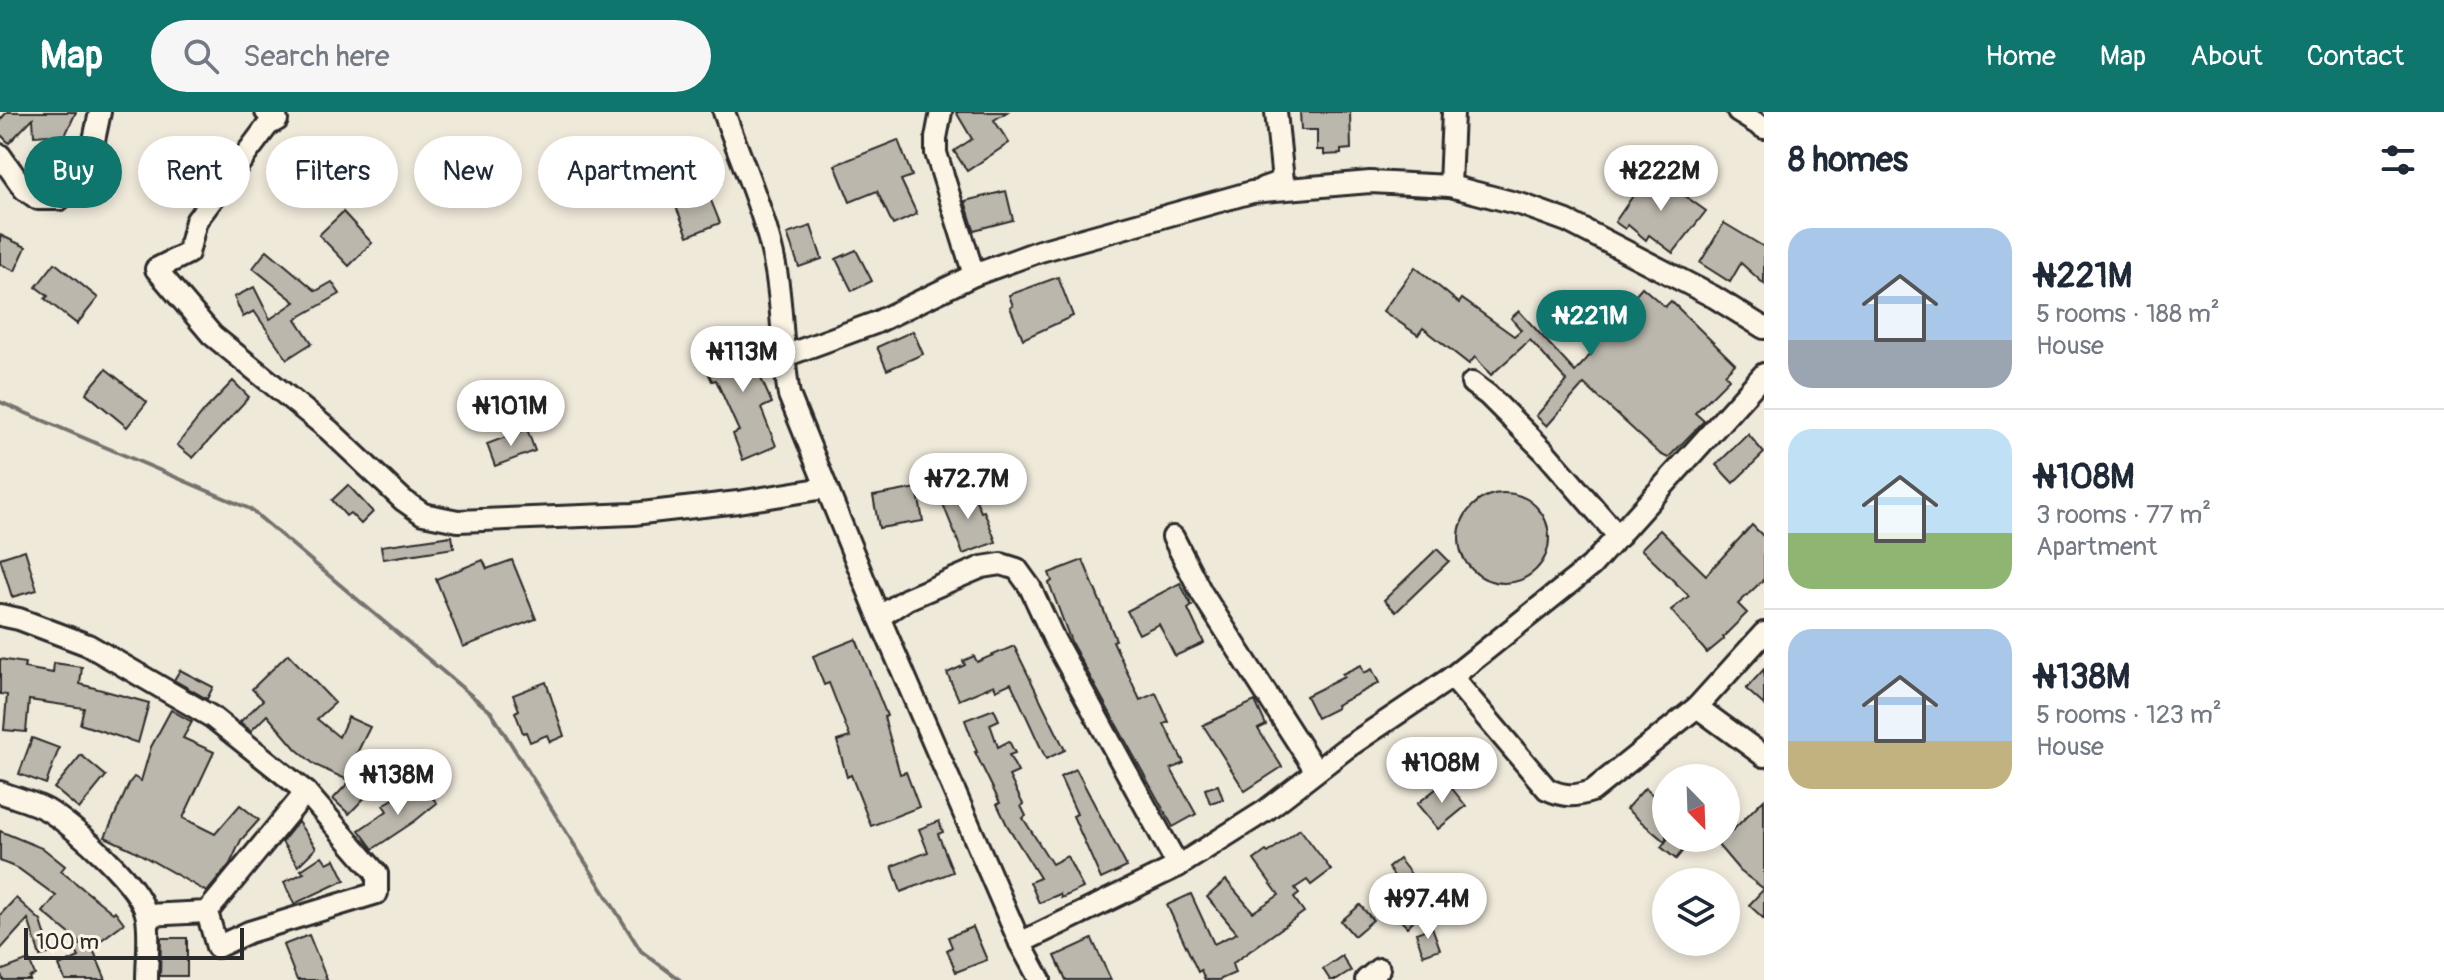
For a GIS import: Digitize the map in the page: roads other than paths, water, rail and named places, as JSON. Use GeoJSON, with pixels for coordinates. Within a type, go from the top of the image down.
{"type":"FeatureCollection","features":[{"type":"Feature","properties":{"kind":"street"},"geometry":{"type":"LineString","coordinates":[[0,155],[24,189],[38,199],[60,199],[89,164],[100,112]]}},
{"type":"Feature","properties":{"kind":"street"},"geometry":{"type":"LineString","coordinates":[[266,112],[277,120],[268,125],[196,221],[188,253],[156,269],[212,335],[329,430],[403,500],[423,514],[458,521],[633,514],[825,488]]}},
{"type":"Feature","properties":{"kind":"street"},"geometry":{"type":"LineString","coordinates":[[724,112],[767,235],[776,272],[782,357],[789,395],[879,617],[1020,943],[1040,980]]}},
{"type":"Feature","properties":{"kind":"street"},"geometry":{"type":"LineString","coordinates":[[941,112],[936,153],[974,275]]}},
{"type":"Feature","properties":{"kind":"street"},"geometry":{"type":"LineString","coordinates":[[1276,112],[1283,181]]}},
{"type":"Feature","properties":{"kind":"street"},"geometry":{"type":"LineString","coordinates":[[1450,186],[1453,112]]}},
{"type":"Feature","properties":{"kind":"street"},"geometry":{"type":"LineString","coordinates":[[1738,112],[1764,128]]}},
{"type":"Feature","properties":{"kind":"street"},"geometry":{"type":"LineString","coordinates":[[782,357],[875,323],[974,275],[1040,251],[1283,181]]}},
{"type":"Feature","properties":{"kind":"street"},"geometry":{"type":"LineString","coordinates":[[1283,181],[1289,185],[1301,181],[1303,188]]}},
{"type":"Feature","properties":{"kind":"street"},"geometry":{"type":"LineString","coordinates":[[1252,192],[1370,182],[1450,186],[1523,205],[1567,221],[1714,297],[1764,328]]}},
{"type":"Feature","properties":{"kind":"street"},"geometry":{"type":"LineString","coordinates":[[1020,943],[1178,866],[1265,811],[1316,771],[1452,677],[1591,566],[1764,374]]}},
{"type":"Feature","properties":{"kind":"street"},"geometry":{"type":"LineString","coordinates":[[1472,383],[1544,451],[1619,537]]}},
{"type":"Feature","properties":{"kind":"street"},"geometry":{"type":"LineString","coordinates":[[1173,537],[1201,592],[1316,771]]}},
{"type":"Feature","properties":{"kind":"street"},"geometry":{"type":"LineString","coordinates":[[879,617],[907,599],[982,567],[1001,564],[1017,569],[1030,587],[1054,639],[1178,866]]}},
{"type":"Feature","properties":{"kind":"street"},"geometry":{"type":"LineString","coordinates":[[0,615],[88,645],[212,717],[306,792],[377,874],[377,893],[249,932],[217,947],[207,912]]}},
{"type":"Feature","properties":{"kind":"street"},"geometry":{"type":"LineString","coordinates":[[1452,677],[1547,789],[1576,797],[1592,791],[1697,707],[1764,633]]}},
{"type":"Feature","properties":{"kind":"street"},"geometry":{"type":"LineString","coordinates":[[1697,707],[1764,756]]}},
{"type":"Feature","properties":{"kind":"street"},"geometry":{"type":"LineString","coordinates":[[0,792],[45,809],[83,836],[114,866],[147,915],[147,980]]}},
{"type":"Feature","properties":{"kind":"street"},"geometry":{"type":"LineString","coordinates":[[147,915],[207,912],[306,792]]}},
{"type":"Feature","properties":{"kind":"waterway"},"geometry":{"type":"LineString","coordinates":[[0,402],[250,509],[491,712],[641,951],[680,980]]}}]}
